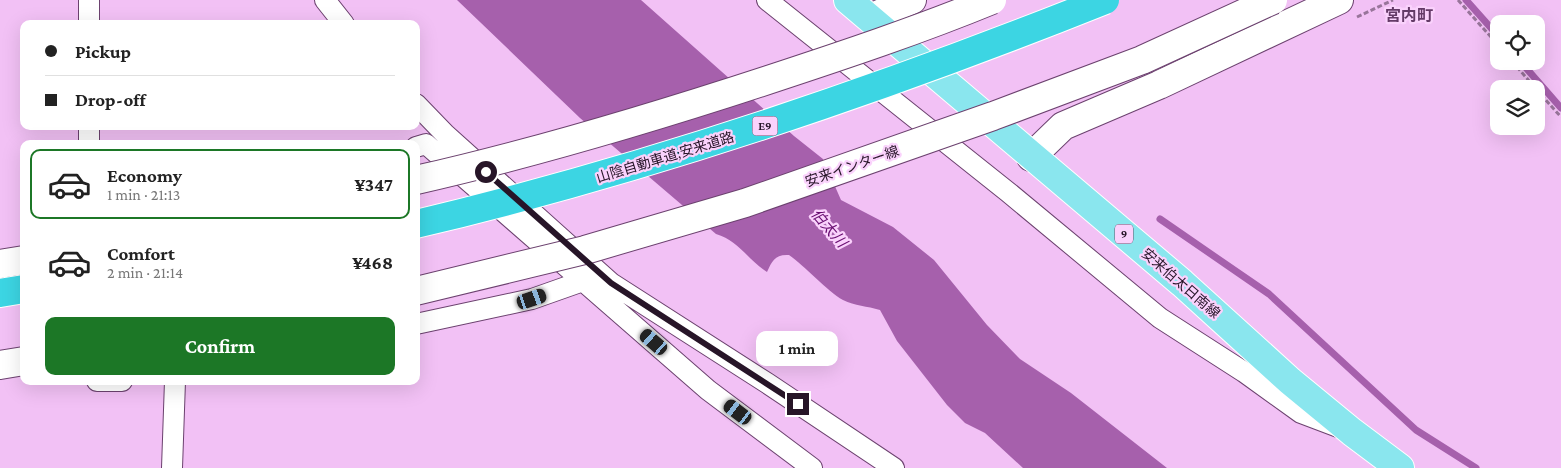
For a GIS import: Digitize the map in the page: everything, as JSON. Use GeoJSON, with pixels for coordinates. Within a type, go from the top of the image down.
{"type":"FeatureCollection","features":[{"type":"Feature","properties":{"kind":"highway","name":"山陰自動車道;安来道路"},"geometry":{"type":"LineString","coordinates":[[420,211],[562,175],[778,110],[995,31],[1071,0]]}},
{"type":"Feature","properties":{"kind":"highway","name":"山陰自動車道;安来道路"},"geometry":{"type":"LineString","coordinates":[[420,223],[568,186],[783,121],[998,43],[1105,0]]}},
{"type":"Feature","properties":{"kind":"highway"},"geometry":{"type":"LineString","coordinates":[[0,293],[20,290]]}},
{"type":"Feature","properties":{"kind":"highway"},"geometry":{"type":"LineString","coordinates":[[0,306],[20,303]]}},
{"type":"Feature","properties":{"kind":"main road","name":"安来伯太日南線"},"geometry":{"type":"LineString","coordinates":[[848,0],[1182,283],[1290,381],[1352,432],[1400,468]]}},
{"type":"Feature","properties":{"kind":"main road"},"geometry":{"type":"LineString","coordinates":[[870,18],[912,0]]}},
{"type":"Feature","properties":{"kind":"main road"},"geometry":{"type":"LineString","coordinates":[[420,179],[511,158],[676,110],[861,49],[992,0]]}},
{"type":"Feature","properties":{"kind":"main road","name":"安来インター線"},"geometry":{"type":"LineString","coordinates":[[420,290],[585,250],[745,203],[993,116],[1142,60],[1273,0]]}},
{"type":"Feature","properties":{"kind":"main road"},"geometry":{"type":"LineString","coordinates":[[1031,157],[1063,126],[1159,85],[1332,4]]}},
{"type":"Feature","properties":{"kind":"main road"},"geometry":{"type":"LineString","coordinates":[[0,264],[20,261]]}},
{"type":"Feature","properties":{"kind":"main road"},"geometry":{"type":"LineString","coordinates":[[0,365],[20,362]]}},
{"type":"Feature","properties":{"kind":"street"},"geometry":{"type":"LineString","coordinates":[[89,0],[89,20]]}},
{"type":"Feature","properties":{"kind":"street"},"geometry":{"type":"LineString","coordinates":[[325,0],[341,20]]}},
{"type":"Feature","properties":{"kind":"street"},"geometry":{"type":"LineString","coordinates":[[767,0],[1008,192],[1160,318],[1244,372],[1301,413],[1352,432]]}},
{"type":"Feature","properties":{"kind":"street"},"geometry":{"type":"LineString","coordinates":[[420,108],[708,390],[812,468]]}},
{"type":"Feature","properties":{"kind":"street"},"geometry":{"type":"LineString","coordinates":[[445,134],[421,145],[583,281],[605,289],[767,383],[894,468]]}},
{"type":"Feature","properties":{"kind":"street"},"geometry":{"type":"LineString","coordinates":[[420,323],[532,299],[583,281]]}},
{"type":"Feature","properties":{"kind":"street"},"geometry":{"type":"LineString","coordinates":[[172,468],[175,385]]}},
{"type":"Feature","properties":{"kind":"path"},"geometry":{"type":"LineString","coordinates":[[1458,0],[1490,36]]}},
{"type":"Feature","properties":{"kind":"path"},"geometry":{"type":"LineString","coordinates":[[1520,70],[1528,80]]}},
{"type":"Feature","properties":{"kind":"path"},"geometry":{"type":"LineString","coordinates":[[1545,99],[1561,117]]}},
{"type":"Feature","properties":{"kind":"water","name":"伯太川"},"geometry":{"type":"Polygon","coordinates":[[[457,0],[641,0],[794,136],[823,159],[841,200],[893,227],[934,260],[987,325],[1020,359],[1071,393],[1167,468],[1023,468],[985,433],[965,423],[947,405],[897,341],[880,310],[852,304],[843,300],[789,255],[777,257],[767,272],[760,267],[737,245],[716,234],[580,118],[457,0]]]}},
{"type":"Feature","properties":{"kind":"waterway"},"geometry":{"type":"LineString","coordinates":[[1466,0],[1490,27]]}},
{"type":"Feature","properties":{"kind":"waterway"},"geometry":{"type":"LineString","coordinates":[[1528,70],[1561,108]]}},
{"type":"Feature","properties":{"kind":"waterway"},"geometry":{"type":"LineString","coordinates":[[1160,219],[1269,294],[1416,430],[1476,468]]}},
{"type":"Feature","properties":{"kind":"district","name":"宮内町"},"geometry":{"type":"Point","coordinates":[1409,15]}},
{"type":"Feature","properties":{"kind":"route"},"geometry":{"type":"LineString","coordinates":[[486,172],[611,283],[798,404]]}}]}
